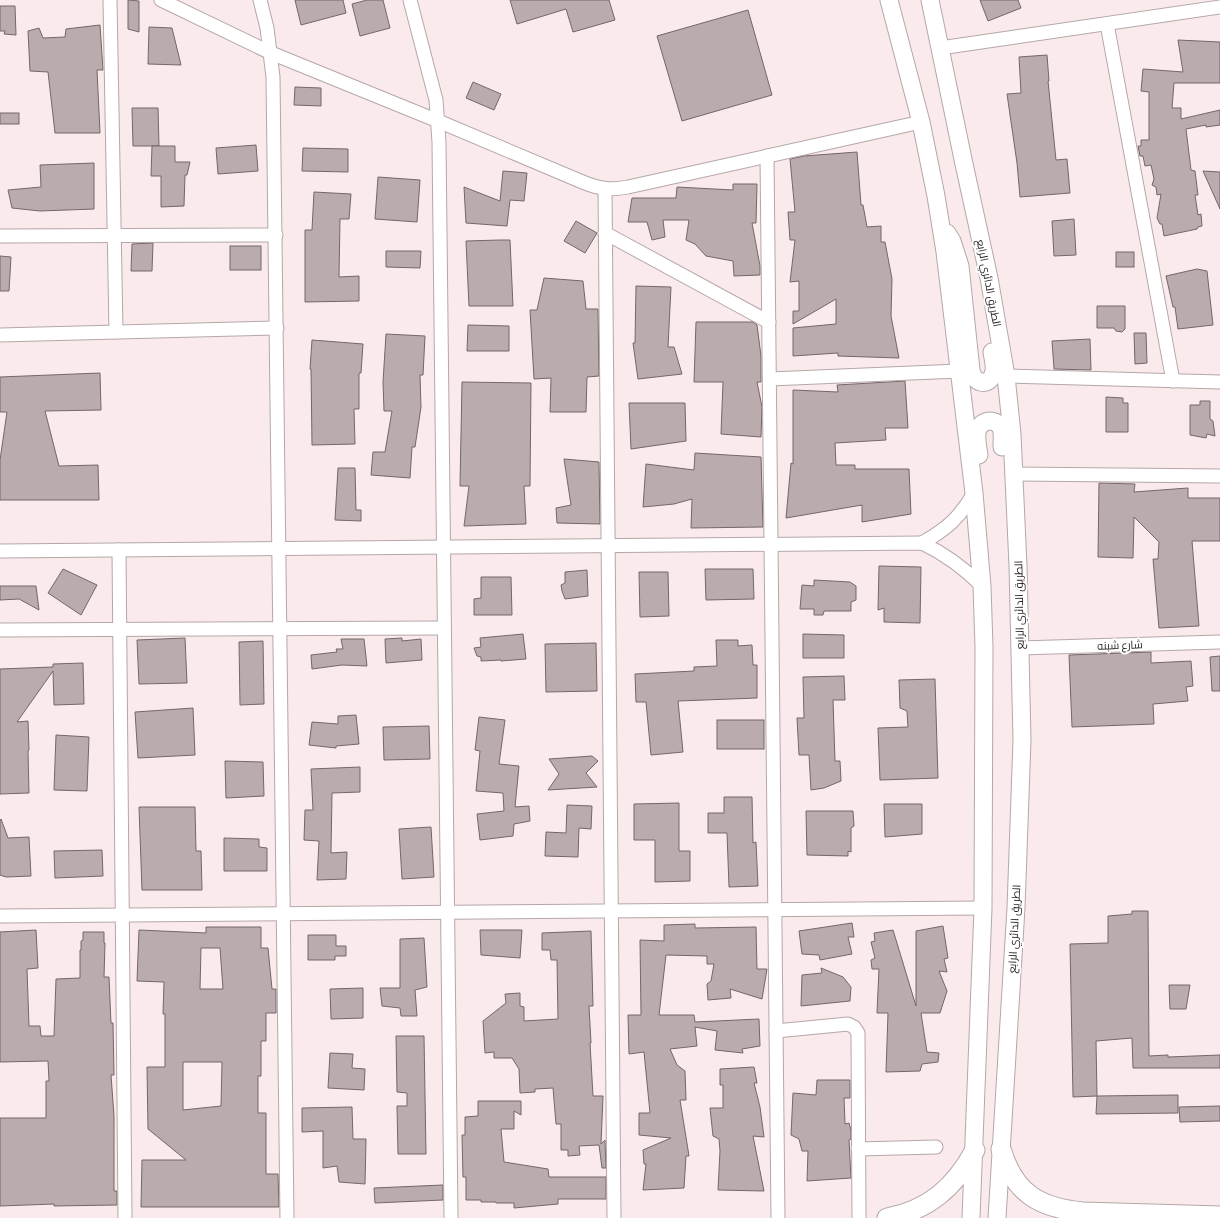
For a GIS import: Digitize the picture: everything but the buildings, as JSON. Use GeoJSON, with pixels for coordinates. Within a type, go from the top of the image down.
{"type":"FeatureCollection","features":[{"type":"Feature","properties":{"kind":"highway"},"geometry":{"type":"LineString","coordinates":[[1001,1149],[1008,1168],[1019,1185],[1040,1202],[1052,1207],[1098,1215],[1220,1216]]}},
{"type":"Feature","properties":{"kind":"highway"},"geometry":{"type":"LineString","coordinates":[[887,1218],[912,1211],[943,1193],[959,1176],[975,1150]]}},
{"type":"Feature","properties":{"kind":"main road"},"geometry":{"type":"LineString","coordinates":[[889,0],[921,122],[940,223],[974,493],[982,586],[985,677],[983,908],[972,1218]]}},
{"type":"Feature","properties":{"kind":"main road","name":"الطريق الدائري الرابع"},"geometry":{"type":"LineString","coordinates":[[930,0],[990,286],[1006,376],[1012,434],[1018,566],[1022,740],[1016,900],[997,1218]]}},
{"type":"Feature","properties":{"kind":"main road"},"geometry":{"type":"LineString","coordinates":[[940,223],[952,241],[960,266],[972,375],[974,379],[984,382],[992,378],[994,373],[994,362],[984,306],[984,298],[990,286]]}},
{"type":"Feature","properties":{"kind":"main road"},"geometry":{"type":"LineString","coordinates":[[978,552],[983,546],[987,532],[977,432],[983,423],[993,421],[1001,428],[1005,528],[1009,546],[1018,566]]}},
{"type":"Feature","properties":{"kind":"street"},"geometry":{"type":"LineString","coordinates":[[110,0],[116,332]]}},
{"type":"Feature","properties":{"kind":"street"},"geometry":{"type":"LineString","coordinates":[[160,0],[271,53],[585,183],[605,189],[628,187],[921,122]]}},
{"type":"Feature","properties":{"kind":"street"},"geometry":{"type":"LineString","coordinates":[[260,0],[267,28],[273,77],[287,1218]]}},
{"type":"Feature","properties":{"kind":"street"},"geometry":{"type":"LineString","coordinates":[[410,0],[436,100],[438,121],[451,1218]]}},
{"type":"Feature","properties":{"kind":"street"},"geometry":{"type":"LineString","coordinates":[[940,48],[1220,6]]}},
{"type":"Feature","properties":{"kind":"street"},"geometry":{"type":"LineString","coordinates":[[1107,24],[1173,381]]}},
{"type":"Feature","properties":{"kind":"street"},"geometry":{"type":"LineString","coordinates":[[767,156],[778,1218]]}},
{"type":"Feature","properties":{"kind":"street"},"geometry":{"type":"LineString","coordinates":[[605,189],[614,1218]]}},
{"type":"Feature","properties":{"kind":"street"},"geometry":{"type":"LineString","coordinates":[[606,233],[769,322]]}},
{"type":"Feature","properties":{"kind":"street"},"geometry":{"type":"LineString","coordinates":[[0,236],[276,235]]}},
{"type":"Feature","properties":{"kind":"street"},"geometry":{"type":"LineString","coordinates":[[0,335],[277,328]]}},
{"type":"Feature","properties":{"kind":"street"},"geometry":{"type":"LineString","coordinates":[[770,379],[959,371]]}},
{"type":"Feature","properties":{"kind":"street"},"geometry":{"type":"LineString","coordinates":[[1006,376],[1220,382]]}},
{"type":"Feature","properties":{"kind":"street"},"geometry":{"type":"LineString","coordinates":[[1014,474],[1220,476]]}},
{"type":"Feature","properties":{"kind":"street"},"geometry":{"type":"LineString","coordinates":[[922,543],[941,531],[960,515],[974,493]]}},
{"type":"Feature","properties":{"kind":"street"},"geometry":{"type":"LineString","coordinates":[[0,551],[922,543],[954,562],[982,586]]}},
{"type":"Feature","properties":{"kind":"street"},"geometry":{"type":"LineString","coordinates":[[119,550],[125,1218]]}},
{"type":"Feature","properties":{"kind":"street"},"geometry":{"type":"LineString","coordinates":[[0,630],[444,628]]}},
{"type":"Feature","properties":{"kind":"street","name":"شارع شبنه"},"geometry":{"type":"LineString","coordinates":[[1020,648],[1220,642]]}},
{"type":"Feature","properties":{"kind":"street"},"geometry":{"type":"LineString","coordinates":[[0,916],[983,908]]}},
{"type":"Feature","properties":{"kind":"street"},"geometry":{"type":"LineString","coordinates":[[776,1031],[848,1024],[854,1027],[858,1033],[859,1218]]}},
{"type":"Feature","properties":{"kind":"street"},"geometry":{"type":"LineString","coordinates":[[858,1149],[936,1147]]}}]}
